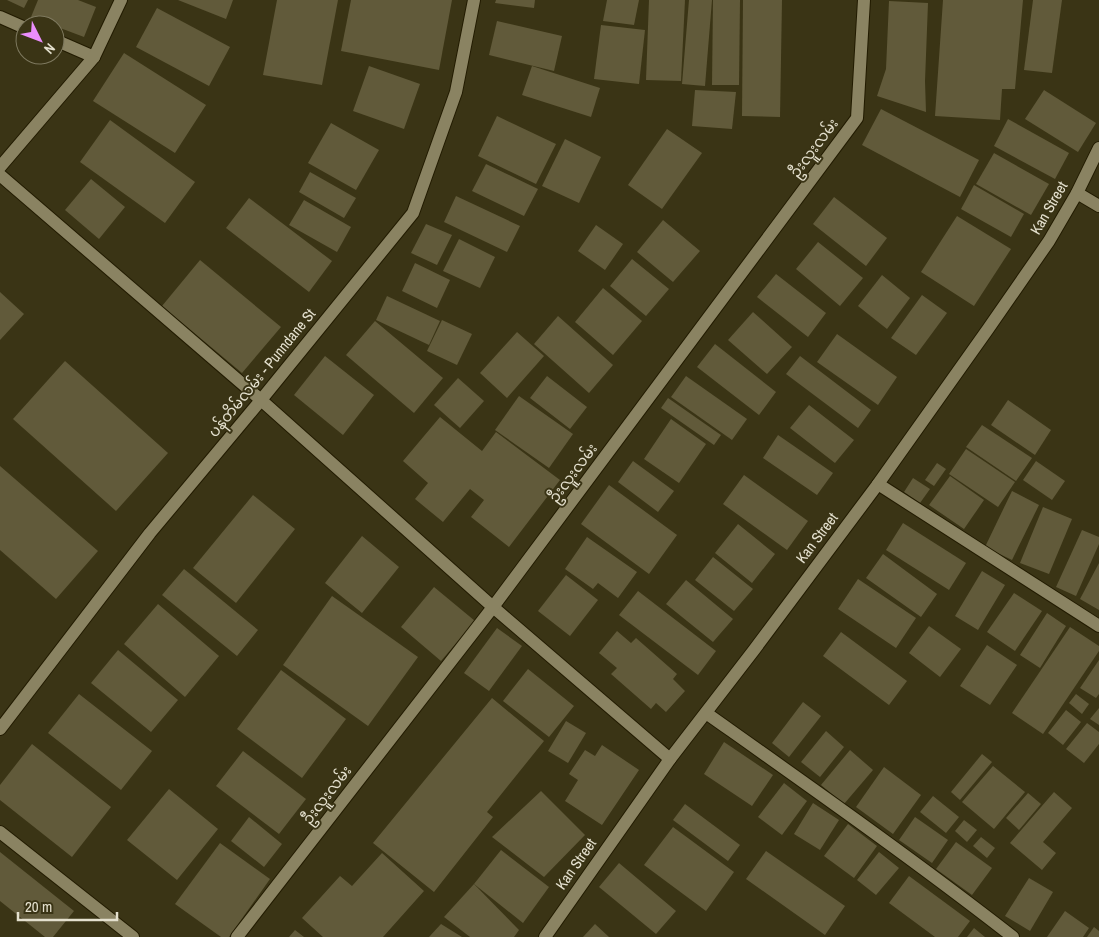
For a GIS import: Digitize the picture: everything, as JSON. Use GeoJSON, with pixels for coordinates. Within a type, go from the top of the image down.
{"type":"FeatureCollection","features":[{"type":"Feature","properties":{"kind":"street"},"geometry":{"type":"LineString","coordinates":[[0,167],[94,57],[121,0]]}},
{"type":"Feature","properties":{"kind":"street","name":"ပန်တိမ်လမ်း - Punndane St"},"geometry":{"type":"LineString","coordinates":[[0,729],[150,533],[413,213],[456,92],[474,0]]}},
{"type":"Feature","properties":{"kind":"street","name":"ဦးလူးလမ်း"},"geometry":{"type":"LineString","coordinates":[[237,937],[493,608],[857,118],[864,0]]}},
{"type":"Feature","properties":{"kind":"street"},"geometry":{"type":"LineString","coordinates":[[0,17],[15,24]]}},
{"type":"Feature","properties":{"kind":"street"},"geometry":{"type":"LineString","coordinates":[[65,44],[94,57]]}},
{"type":"Feature","properties":{"kind":"street","name":"Kan Street"},"geometry":{"type":"LineString","coordinates":[[544,937],[670,759],[878,484],[988,330],[1049,241],[1077,193],[1099,148]]}},
{"type":"Feature","properties":{"kind":"street"},"geometry":{"type":"LineString","coordinates":[[0,175],[261,400],[493,608],[670,759]]}},
{"type":"Feature","properties":{"kind":"street"},"geometry":{"type":"LineString","coordinates":[[1077,193],[1099,206]]}},
{"type":"Feature","properties":{"kind":"street"},"geometry":{"type":"LineString","coordinates":[[878,484],[1099,626]]}},
{"type":"Feature","properties":{"kind":"street"},"geometry":{"type":"LineString","coordinates":[[706,713],[853,817],[1013,937]]}},
{"type":"Feature","properties":{"kind":"street"},"geometry":{"type":"LineString","coordinates":[[0,832],[133,937]]}},
{"type":"Feature","properties":{"kind":"building"},"geometry":{"type":"Polygon","coordinates":[[[7,0],[28,0],[24,8],[7,0]]]}},
{"type":"Feature","properties":{"kind":"building"},"geometry":{"type":"Polygon","coordinates":[[[38,0],[78,0],[96,7],[84,37],[65,30],[65,15],[32,15],[38,0]]]}},
{"type":"Feature","properties":{"kind":"building"},"geometry":{"type":"Polygon","coordinates":[[[178,0],[233,0],[226,19],[178,0]]]}},
{"type":"Feature","properties":{"kind":"building"},"geometry":{"type":"Polygon","coordinates":[[[277,0],[338,0],[322,85],[263,75],[277,0]]]}},
{"type":"Feature","properties":{"kind":"building"},"geometry":{"type":"Polygon","coordinates":[[[351,0],[452,0],[439,70],[341,51],[351,0]]]}},
{"type":"Feature","properties":{"kind":"building"},"geometry":{"type":"Polygon","coordinates":[[[496,0],[535,0],[534,8],[495,3],[496,0]]]}},
{"type":"Feature","properties":{"kind":"building"},"geometry":{"type":"Polygon","coordinates":[[[607,0],[639,0],[634,25],[603,21],[607,0]]]}},
{"type":"Feature","properties":{"kind":"building"},"geometry":{"type":"Polygon","coordinates":[[[649,0],[685,0],[681,81],[646,80],[649,0]]]}},
{"type":"Feature","properties":{"kind":"building"},"geometry":{"type":"Polygon","coordinates":[[[689,0],[712,0],[705,86],[682,84],[689,0]]]}},
{"type":"Feature","properties":{"kind":"building"},"geometry":{"type":"Polygon","coordinates":[[[713,0],[740,0],[739,85],[712,85],[713,0]]]}},
{"type":"Feature","properties":{"kind":"building"},"geometry":{"type":"Polygon","coordinates":[[[743,0],[782,0],[780,117],[742,116],[743,0]]]}},
{"type":"Feature","properties":{"kind":"building"},"geometry":{"type":"Polygon","coordinates":[[[943,0],[1023,0],[1015,89],[1002,89],[1000,120],[935,116],[943,0]]]}},
{"type":"Feature","properties":{"kind":"building"},"geometry":{"type":"Polygon","coordinates":[[[1033,0],[1062,0],[1052,73],[1024,70],[1033,0]]]}},
{"type":"Feature","properties":{"kind":"building"},"geometry":{"type":"Polygon","coordinates":[[[889,1],[928,3],[925,81],[926,112],[877,96],[886,69],[889,1]]]}},
{"type":"Feature","properties":{"kind":"building"},"geometry":{"type":"Polygon","coordinates":[[[157,8],[230,47],[209,86],[136,47],[157,8]]]}},
{"type":"Feature","properties":{"kind":"building"},"geometry":{"type":"Polygon","coordinates":[[[497,21],[562,36],[554,71],[489,55],[497,21]]]}},
{"type":"Feature","properties":{"kind":"building"},"geometry":{"type":"Polygon","coordinates":[[[601,25],[645,30],[639,84],[594,79],[601,25]]]}},
{"type":"Feature","properties":{"kind":"building"},"geometry":{"type":"Polygon","coordinates":[[[124,53],[206,105],[175,153],[93,101],[124,53]]]}},
{"type":"Feature","properties":{"kind":"building"},"geometry":{"type":"Polygon","coordinates":[[[369,66],[420,84],[404,129],[353,111],[369,66]]]}},
{"type":"Feature","properties":{"kind":"building"},"geometry":{"type":"Polygon","coordinates":[[[532,66],[600,88],[591,117],[522,95],[532,66]]]}},
{"type":"Feature","properties":{"kind":"building"},"geometry":{"type":"Polygon","coordinates":[[[695,90],[736,92],[732,129],[692,126],[695,90]]]}},
{"type":"Feature","properties":{"kind":"building"},"geometry":{"type":"Polygon","coordinates":[[[1044,90],[1096,123],[1078,152],[1025,119],[1044,90]]]}},
{"type":"Feature","properties":{"kind":"building"},"geometry":{"type":"Polygon","coordinates":[[[881,109],[979,160],[960,197],[862,145],[881,109]]]}},
{"type":"Feature","properties":{"kind":"building"},"geometry":{"type":"Polygon","coordinates":[[[497,116],[556,144],[536,184],[478,156],[497,116]]]}},
{"type":"Feature","properties":{"kind":"building"},"geometry":{"type":"Polygon","coordinates":[[[1008,119],[1069,153],[1055,179],[994,146],[1008,119]]]}},
{"type":"Feature","properties":{"kind":"building"},"geometry":{"type":"Polygon","coordinates":[[[110,120],[195,182],[165,223],[80,162],[110,120]]]}},
{"type":"Feature","properties":{"kind":"building"},"geometry":{"type":"Polygon","coordinates":[[[331,123],[379,150],[356,190],[308,163],[331,123]]]}},
{"type":"Feature","properties":{"kind":"building"},"geometry":{"type":"Polygon","coordinates":[[[667,129],[702,153],[662,209],[628,185],[667,129]]]}},
{"type":"Feature","properties":{"kind":"building"},"geometry":{"type":"Polygon","coordinates":[[[565,139],[601,157],[579,203],[542,186],[565,139]]]}},
{"type":"Feature","properties":{"kind":"building"},"geometry":{"type":"Polygon","coordinates":[[[994,153],[1049,184],[1031,215],[976,184],[994,153]]]}},
{"type":"Feature","properties":{"kind":"building"},"geometry":{"type":"Polygon","coordinates":[[[486,164],[538,189],[524,216],[472,191],[486,164]]]}},
{"type":"Feature","properties":{"kind":"building"},"geometry":{"type":"Polygon","coordinates":[[[310,172],[356,198],[344,218],[299,192],[310,172]]]}},
{"type":"Feature","properties":{"kind":"building"},"geometry":{"type":"Polygon","coordinates":[[[91,179],[125,207],[99,239],[65,210],[91,179]]]}},
{"type":"Feature","properties":{"kind":"building"},"geometry":{"type":"Polygon","coordinates":[[[974,185],[1024,214],[1011,237],[961,209],[974,185]]]}},
{"type":"Feature","properties":{"kind":"building"},"geometry":{"type":"Polygon","coordinates":[[[456,196],[520,226],[507,252],[444,222],[456,196]]]}},
{"type":"Feature","properties":{"kind":"building"},"geometry":{"type":"Polygon","coordinates":[[[834,197],[887,238],[866,266],[813,224],[834,197]]]}},
{"type":"Feature","properties":{"kind":"building"},"geometry":{"type":"Polygon","coordinates":[[[249,198],[332,261],[309,292],[226,228],[249,198]]]}},
{"type":"Feature","properties":{"kind":"building"},"geometry":{"type":"Polygon","coordinates":[[[304,200],[351,227],[337,252],[289,225],[304,200]]]}},
{"type":"Feature","properties":{"kind":"building"},"geometry":{"type":"Polygon","coordinates":[[[957,216],[1011,249],[974,306],[921,272],[957,216]]]}},
{"type":"Feature","properties":{"kind":"building"},"geometry":{"type":"Polygon","coordinates":[[[663,220],[700,251],[673,282],[637,252],[663,220]]]}},
{"type":"Feature","properties":{"kind":"building"},"geometry":{"type":"Polygon","coordinates":[[[426,224],[452,235],[437,265],[411,253],[426,224]]]}},
{"type":"Feature","properties":{"kind":"building"},"geometry":{"type":"Polygon","coordinates":[[[596,225],[623,244],[605,270],[578,251],[596,225]]]}},
{"type":"Feature","properties":{"kind":"building"},"geometry":{"type":"Polygon","coordinates":[[[459,239],[495,257],[480,288],[443,271],[459,239]]]}},
{"type":"Feature","properties":{"kind":"building"},"geometry":{"type":"Polygon","coordinates":[[[818,242],[863,278],[840,306],[796,269],[818,242]]]}},
{"type":"Feature","properties":{"kind":"building"},"geometry":{"type":"Polygon","coordinates":[[[632,259],[669,289],[646,316],[610,286],[632,259]]]}},
{"type":"Feature","properties":{"kind":"building"},"geometry":{"type":"Polygon","coordinates":[[[200,260],[281,327],[242,373],[162,306],[200,260]]]}},
{"type":"Feature","properties":{"kind":"building"},"geometry":{"type":"Polygon","coordinates":[[[415,263],[450,280],[437,308],[402,291],[415,263]]]}},
{"type":"Feature","properties":{"kind":"building"},"geometry":{"type":"Polygon","coordinates":[[[776,274],[826,313],[808,337],[757,297],[776,274]]]}},
{"type":"Feature","properties":{"kind":"building"},"geometry":{"type":"Polygon","coordinates":[[[882,275],[910,298],[887,329],[858,306],[882,275]]]}},
{"type":"Feature","properties":{"kind":"building"},"geometry":{"type":"Polygon","coordinates":[[[603,288],[642,321],[613,355],[575,322],[603,288]]]}},
{"type":"Feature","properties":{"kind":"building"},"geometry":{"type":"Polygon","coordinates":[[[0,292],[24,314],[0,340],[0,292]]]}},
{"type":"Feature","properties":{"kind":"building"},"geometry":{"type":"Polygon","coordinates":[[[922,295],[947,313],[916,355],[891,338],[922,295]]]}},
{"type":"Feature","properties":{"kind":"building"},"geometry":{"type":"Polygon","coordinates":[[[387,296],[440,321],[429,345],[376,320],[387,296]]]}},
{"type":"Feature","properties":{"kind":"building"},"geometry":{"type":"Polygon","coordinates":[[[753,312],[792,347],[767,374],[728,340],[753,312]]]}},
{"type":"Feature","properties":{"kind":"building"},"geometry":{"type":"Polygon","coordinates":[[[558,316],[613,365],[589,393],[534,344],[558,316]]]}},
{"type":"Feature","properties":{"kind":"building"},"geometry":{"type":"Polygon","coordinates":[[[442,320],[472,334],[457,365],[427,351],[442,320]]]}},
{"type":"Feature","properties":{"kind":"building"},"geometry":{"type":"Polygon","coordinates":[[[375,321],[443,378],[414,413],[346,355],[375,321]]]}},
{"type":"Feature","properties":{"kind":"building"},"geometry":{"type":"Polygon","coordinates":[[[517,332],[544,356],[507,398],[480,373],[517,332]]]}},
{"type":"Feature","properties":{"kind":"building"},"geometry":{"type":"Polygon","coordinates":[[[837,334],[897,377],[878,405],[817,362],[837,334]]]}},
{"type":"Feature","properties":{"kind":"building"},"geometry":{"type":"Polygon","coordinates":[[[715,344],[776,392],[759,415],[697,367],[715,344]]]}},
{"type":"Feature","properties":{"kind":"building"},"geometry":{"type":"Polygon","coordinates":[[[325,356],[374,395],[343,435],[294,395],[325,356]]]}},
{"type":"Feature","properties":{"kind":"building"},"geometry":{"type":"Polygon","coordinates":[[[800,356],[871,410],[858,428],[786,374],[800,356]]]}},
{"type":"Feature","properties":{"kind":"building"},"geometry":{"type":"Polygon","coordinates":[[[65,361],[168,453],[116,511],[13,419],[65,361]]]}},
{"type":"Feature","properties":{"kind":"building"},"geometry":{"type":"Polygon","coordinates":[[[547,376],[587,407],[570,429],[530,398],[547,376]]]}},
{"type":"Feature","properties":{"kind":"building"},"geometry":{"type":"Polygon","coordinates":[[[686,376],[747,419],[732,440],[671,397],[686,376]]]}},
{"type":"Feature","properties":{"kind":"building"},"geometry":{"type":"Polygon","coordinates":[[[458,378],[484,401],[460,428],[434,405],[458,378]]]}},
{"type":"Feature","properties":{"kind":"building"},"geometry":{"type":"Polygon","coordinates":[[[519,396],[573,434],[549,468],[495,430],[519,396]]]}},
{"type":"Feature","properties":{"kind":"building"},"geometry":{"type":"Polygon","coordinates":[[[668,398],[721,435],[714,445],[661,408],[668,398]]]}},
{"type":"Feature","properties":{"kind":"building"},"geometry":{"type":"Polygon","coordinates":[[[1008,400],[1051,430],[1035,455],[991,425],[1008,400]]]}},
{"type":"Feature","properties":{"kind":"building"},"geometry":{"type":"Polygon","coordinates":[[[809,405],[854,440],[835,463],[790,428],[809,405]]]}},
{"type":"Feature","properties":{"kind":"building"},"geometry":{"type":"Polygon","coordinates":[[[440,417],[482,451],[496,432],[560,480],[509,547],[471,517],[484,500],[470,489],[443,522],[415,499],[428,483],[403,461],[440,417]]]}},
{"type":"Feature","properties":{"kind":"building"},"geometry":{"type":"Polygon","coordinates":[[[671,419],[706,444],[679,483],[644,459],[671,419]]]}},
{"type":"Feature","properties":{"kind":"building"},"geometry":{"type":"Polygon","coordinates":[[[982,425],[1032,458],[1016,481],[966,447],[982,425]]]}},
{"type":"Feature","properties":{"kind":"building"},"geometry":{"type":"Polygon","coordinates":[[[778,435],[833,473],[817,495],[763,458],[778,435]]]}},
{"type":"Feature","properties":{"kind":"building"},"geometry":{"type":"Polygon","coordinates":[[[966,449],[1015,482],[998,507],[949,474],[966,449]]]}},
{"type":"Feature","properties":{"kind":"building"},"geometry":{"type":"Polygon","coordinates":[[[633,461],[674,491],[658,512],[618,482],[633,461]]]}},
{"type":"Feature","properties":{"kind":"building"},"geometry":{"type":"Polygon","coordinates":[[[1036,461],[1065,481],[1052,500],[1023,480],[1036,461]]]}},
{"type":"Feature","properties":{"kind":"building"},"geometry":{"type":"Polygon","coordinates":[[[937,463],[946,469],[934,486],[925,480],[937,463]]]}},
{"type":"Feature","properties":{"kind":"building"},"geometry":{"type":"Polygon","coordinates":[[[0,466],[98,551],[56,599],[0,550],[0,466]]]}},
{"type":"Feature","properties":{"kind":"building"},"geometry":{"type":"Polygon","coordinates":[[[744,475],[808,521],[787,550],[723,504],[744,475]]]}},
{"type":"Feature","properties":{"kind":"building"},"geometry":{"type":"Polygon","coordinates":[[[950,476],[984,500],[964,529],[929,505],[950,476]]]}},
{"type":"Feature","properties":{"kind":"building"},"geometry":{"type":"Polygon","coordinates":[[[913,478],[930,489],[920,503],[904,492],[913,478]]]}},
{"type":"Feature","properties":{"kind":"building"},"geometry":{"type":"Polygon","coordinates":[[[609,485],[677,535],[649,574],[581,524],[609,485]]]}},
{"type":"Feature","properties":{"kind":"building"},"geometry":{"type":"Polygon","coordinates":[[[1012,491],[1039,505],[1012,560],[985,547],[1012,491]]]}},
{"type":"Feature","properties":{"kind":"building"},"geometry":{"type":"Polygon","coordinates":[[[253,495],[295,529],[236,603],[193,568],[253,495]]]}},
{"type":"Feature","properties":{"kind":"building"},"geometry":{"type":"Polygon","coordinates":[[[1043,507],[1072,519],[1049,574],[1020,563],[1043,507]]]}},
{"type":"Feature","properties":{"kind":"building"},"geometry":{"type":"Polygon","coordinates":[[[903,523],[966,563],[949,590],[886,550],[903,523]]]}},
{"type":"Feature","properties":{"kind":"building"},"geometry":{"type":"Polygon","coordinates":[[[738,524],[775,554],[752,583],[715,553],[738,524]]]}},
{"type":"Feature","properties":{"kind":"building"},"geometry":{"type":"Polygon","coordinates":[[[1082,530],[1099,537],[1099,544],[1076,596],[1056,587],[1082,530]]]}},
{"type":"Feature","properties":{"kind":"building"},"geometry":{"type":"Polygon","coordinates":[[[362,536],[399,567],[362,613],[325,583],[362,536]]]}},
{"type":"Feature","properties":{"kind":"building"},"geometry":{"type":"Polygon","coordinates":[[[587,537],[637,572],[618,598],[598,583],[593,589],[565,569],[587,537]]]}},
{"type":"Feature","properties":{"kind":"building"},"geometry":{"type":"Polygon","coordinates":[[[883,554],[937,594],[921,617],[866,578],[883,554]]]}},
{"type":"Feature","properties":{"kind":"building"},"geometry":{"type":"Polygon","coordinates":[[[713,557],[753,589],[734,611],[695,580],[713,557]]]}},
{"type":"Feature","properties":{"kind":"building"},"geometry":{"type":"Polygon","coordinates":[[[1099,563],[1099,610],[1080,599],[1099,563]]]}},
{"type":"Feature","properties":{"kind":"building"},"geometry":{"type":"Polygon","coordinates":[[[184,569],[258,630],[237,656],[162,595],[184,569]]]}},
{"type":"Feature","properties":{"kind":"building"},"geometry":{"type":"Polygon","coordinates":[[[982,571],[1005,585],[978,630],[955,616],[982,571]]]}},
{"type":"Feature","properties":{"kind":"building"},"geometry":{"type":"Polygon","coordinates":[[[566,575],[598,600],[570,636],[538,611],[566,575]]]}},
{"type":"Feature","properties":{"kind":"building"},"geometry":{"type":"Polygon","coordinates":[[[858,579],[916,618],[896,648],[838,609],[858,579]]]}},
{"type":"Feature","properties":{"kind":"building"},"geometry":{"type":"Polygon","coordinates":[[[686,580],[733,619],[713,642],[666,604],[686,580]]]}},
{"type":"Feature","properties":{"kind":"building"},"geometry":{"type":"Polygon","coordinates":[[[434,587],[475,621],[441,661],[401,627],[434,587]]]}},
{"type":"Feature","properties":{"kind":"building"},"geometry":{"type":"Polygon","coordinates":[[[638,591],[716,651],[698,675],[619,615],[638,591]]]}},
{"type":"Feature","properties":{"kind":"building"},"geometry":{"type":"Polygon","coordinates":[[[1014,593],[1042,611],[1015,651],[987,632],[1014,593]]]}},
{"type":"Feature","properties":{"kind":"building"},"geometry":{"type":"Polygon","coordinates":[[[332,596],[418,657],[368,726],[283,665],[332,596]]]}},
{"type":"Feature","properties":{"kind":"building"},"geometry":{"type":"Polygon","coordinates":[[[158,604],[219,656],[185,697],[124,644],[158,604]]]}},
{"type":"Feature","properties":{"kind":"building"},"geometry":{"type":"Polygon","coordinates":[[[1047,613],[1066,626],[1040,668],[1020,655],[1047,613]]]}},
{"type":"Feature","properties":{"kind":"building"},"geometry":{"type":"Polygon","coordinates":[[[929,626],[961,649],[940,677],[909,653],[929,626]]]}},
{"type":"Feature","properties":{"kind":"building"},"geometry":{"type":"Polygon","coordinates":[[[1070,627],[1099,646],[1099,651],[1043,734],[1012,713],[1070,627]]]}},
{"type":"Feature","properties":{"kind":"building"},"geometry":{"type":"Polygon","coordinates":[[[497,628],[522,646],[489,691],[464,673],[497,628]]]}},
{"type":"Feature","properties":{"kind":"building"},"geometry":{"type":"Polygon","coordinates":[[[617,631],[631,643],[636,638],[677,674],[673,679],[685,691],[666,712],[656,703],[651,709],[611,674],[617,668],[599,653],[617,631]]]}},
{"type":"Feature","properties":{"kind":"building"},"geometry":{"type":"Polygon","coordinates":[[[841,632],[907,681],[889,705],[823,656],[841,632]]]}},
{"type":"Feature","properties":{"kind":"building"},"geometry":{"type":"Polygon","coordinates":[[[987,645],[1017,665],[990,705],[960,686],[987,645]]]}},
{"type":"Feature","properties":{"kind":"building"},"geometry":{"type":"Polygon","coordinates":[[[118,650],[178,700],[151,732],[91,683],[118,650]]]}},
{"type":"Feature","properties":{"kind":"building"},"geometry":{"type":"Polygon","coordinates":[[[1099,660],[1099,694],[1096,698],[1080,688],[1099,660]]]}},
{"type":"Feature","properties":{"kind":"building"},"geometry":{"type":"Polygon","coordinates":[[[528,669],[574,706],[549,737],[503,701],[528,669]]]}},
{"type":"Feature","properties":{"kind":"building"},"geometry":{"type":"Polygon","coordinates":[[[281,670],[346,719],[302,778],[237,729],[281,670]]]}},
{"type":"Feature","properties":{"kind":"building"},"geometry":{"type":"Polygon","coordinates":[[[79,694],[152,751],[121,790],[48,733],[79,694]]]}},
{"type":"Feature","properties":{"kind":"building"},"geometry":{"type":"Polygon","coordinates":[[[1076,694],[1089,704],[1082,714],[1069,703],[1076,694]]]}},
{"type":"Feature","properties":{"kind":"building"},"geometry":{"type":"Polygon","coordinates":[[[492,698],[544,741],[487,812],[493,817],[434,892],[373,843],[492,698]]]}},
{"type":"Feature","properties":{"kind":"building"},"geometry":{"type":"Polygon","coordinates":[[[803,702],[821,716],[789,757],[772,743],[803,702]]]}},
{"type":"Feature","properties":{"kind":"building"},"geometry":{"type":"Polygon","coordinates":[[[1099,708],[1099,725],[1090,719],[1099,708]]]}},
{"type":"Feature","properties":{"kind":"building"},"geometry":{"type":"Polygon","coordinates":[[[1066,710],[1081,722],[1063,745],[1048,733],[1066,710]]]}},
{"type":"Feature","properties":{"kind":"building"},"geometry":{"type":"Polygon","coordinates":[[[566,721],[586,733],[568,763],[548,751],[566,721]]]}},
{"type":"Feature","properties":{"kind":"building"},"geometry":{"type":"Polygon","coordinates":[[[1087,723],[1099,732],[1099,744],[1084,763],[1066,749],[1087,723]]]}},
{"type":"Feature","properties":{"kind":"building"},"geometry":{"type":"Polygon","coordinates":[[[826,731],[844,747],[820,777],[801,762],[826,731]]]}},
{"type":"Feature","properties":{"kind":"building"},"geometry":{"type":"Polygon","coordinates":[[[724,742],[773,775],[752,806],[704,774],[724,742]]]}},
{"type":"Feature","properties":{"kind":"building"},"geometry":{"type":"Polygon","coordinates":[[[32,744],[111,807],[72,857],[0,800],[0,785],[32,744]]]}},
{"type":"Feature","properties":{"kind":"building"},"geometry":{"type":"Polygon","coordinates":[[[602,745],[639,770],[602,825],[565,801],[578,780],[569,774],[585,750],[595,756],[602,745]]]}},
{"type":"Feature","properties":{"kind":"building"},"geometry":{"type":"Polygon","coordinates":[[[850,750],[873,770],[844,804],[821,785],[850,750]]]}},
{"type":"Feature","properties":{"kind":"building"},"geometry":{"type":"Polygon","coordinates":[[[243,751],[306,799],[279,834],[216,786],[243,751]]]}},
{"type":"Feature","properties":{"kind":"building"},"geometry":{"type":"Polygon","coordinates":[[[982,754],[992,762],[960,800],[951,792],[982,754]]]}},
{"type":"Feature","properties":{"kind":"building"},"geometry":{"type":"Polygon","coordinates":[[[993,766],[1025,792],[994,829],[962,802],[993,766]]]}},
{"type":"Feature","properties":{"kind":"building"},"geometry":{"type":"Polygon","coordinates":[[[884,767],[921,795],[893,834],[856,807],[884,767]]]}},
{"type":"Feature","properties":{"kind":"building"},"geometry":{"type":"Polygon","coordinates":[[[784,783],[807,801],[782,835],[758,817],[784,783]]]}},
{"type":"Feature","properties":{"kind":"building"},"geometry":{"type":"Polygon","coordinates":[[[169,789],[218,829],[177,880],[127,840],[169,789]]]}},
{"type":"Feature","properties":{"kind":"building"},"geometry":{"type":"Polygon","coordinates":[[[541,791],[585,835],[544,877],[492,837],[541,791]]]}},
{"type":"Feature","properties":{"kind":"building"},"geometry":{"type":"Polygon","coordinates":[[[1054,792],[1072,808],[1043,842],[1056,853],[1042,870],[1010,843],[1054,792]]]}},
{"type":"Feature","properties":{"kind":"building"},"geometry":{"type":"Polygon","coordinates":[[[1028,793],[1041,804],[1019,830],[1006,818],[1028,793]]]}},
{"type":"Feature","properties":{"kind":"building"},"geometry":{"type":"Polygon","coordinates":[[[933,796],[959,817],[946,833],[920,812],[933,796]]]}},
{"type":"Feature","properties":{"kind":"building"},"geometry":{"type":"Polygon","coordinates":[[[813,803],[839,820],[820,850],[794,834],[813,803]]]}},
{"type":"Feature","properties":{"kind":"building"},"geometry":{"type":"Polygon","coordinates":[[[685,804],[740,845],[728,861],[673,820],[685,804]]]}},
{"type":"Feature","properties":{"kind":"building"},"geometry":{"type":"Polygon","coordinates":[[[249,817],[282,844],[264,867],[231,841],[249,817]]]}},
{"type":"Feature","properties":{"kind":"building"},"geometry":{"type":"Polygon","coordinates":[[[915,817],[948,840],[932,863],[899,840],[915,817]]]}},
{"type":"Feature","properties":{"kind":"building"},"geometry":{"type":"Polygon","coordinates":[[[964,820],[977,830],[967,842],[955,831],[964,820]]]}},
{"type":"Feature","properties":{"kind":"building"},"geometry":{"type":"Polygon","coordinates":[[[848,824],[877,846],[854,878],[824,856],[848,824]]]}},
{"type":"Feature","properties":{"kind":"building"},"geometry":{"type":"Polygon","coordinates":[[[673,827],[734,872],[706,911],[644,865],[673,827]]]}},
{"type":"Feature","properties":{"kind":"building"},"geometry":{"type":"Polygon","coordinates":[[[981,837],[995,848],[987,858],[973,846],[981,837]]]}},
{"type":"Feature","properties":{"kind":"building"},"geometry":{"type":"Polygon","coordinates":[[[956,842],[992,868],[972,895],[936,869],[956,842]]]}},
{"type":"Feature","properties":{"kind":"building"},"geometry":{"type":"Polygon","coordinates":[[[220,843],[270,879],[229,937],[221,937],[175,904],[220,843]]]}},
{"type":"Feature","properties":{"kind":"building"},"geometry":{"type":"Polygon","coordinates":[[[501,850],[549,887],[523,923],[474,884],[501,850]]]}},
{"type":"Feature","properties":{"kind":"building"},"geometry":{"type":"Polygon","coordinates":[[[766,851],[845,906],[825,935],[746,879],[766,851]]]}},
{"type":"Feature","properties":{"kind":"building"},"geometry":{"type":"Polygon","coordinates":[[[0,852],[74,911],[53,937],[45,937],[0,901],[0,852]]]}},
{"type":"Feature","properties":{"kind":"building"},"geometry":{"type":"Polygon","coordinates":[[[879,852],[899,868],[876,895],[857,880],[879,852]]]}},
{"type":"Feature","properties":{"kind":"building"},"geometry":{"type":"Polygon","coordinates":[[[382,853],[424,891],[383,937],[323,937],[302,918],[340,876],[352,886],[382,853]]]}},
{"type":"Feature","properties":{"kind":"building"},"geometry":{"type":"Polygon","coordinates":[[[619,863],[676,911],[656,934],[599,887],[619,863]]]}},
{"type":"Feature","properties":{"kind":"building"},"geometry":{"type":"Polygon","coordinates":[[[909,876],[970,921],[958,937],[935,937],[889,903],[909,876]]]}},
{"type":"Feature","properties":{"kind":"building"},"geometry":{"type":"Polygon","coordinates":[[[1029,878],[1053,892],[1030,931],[1005,916],[1029,878]]]}},
{"type":"Feature","properties":{"kind":"building"},"geometry":{"type":"Polygon","coordinates":[[[474,884],[519,930],[514,937],[470,937],[444,917],[474,884]]]}},
{"type":"Feature","properties":{"kind":"building"},"geometry":{"type":"Polygon","coordinates":[[[1065,911],[1089,928],[1083,937],[1047,937],[1065,911]]]}},
{"type":"Feature","properties":{"kind":"building"},"geometry":{"type":"Polygon","coordinates":[[[441,924],[462,937],[429,937],[441,924]]]}},
{"type":"Feature","properties":{"kind":"building"},"geometry":{"type":"Polygon","coordinates":[[[595,924],[609,937],[583,937],[595,924]]]}},
{"type":"Feature","properties":{"kind":"building"},"geometry":{"type":"Polygon","coordinates":[[[1094,927],[1099,931],[1099,937],[1087,937],[1094,927]]]}},
{"type":"Feature","properties":{"kind":"building"},"geometry":{"type":"Polygon","coordinates":[[[974,928],[985,937],[967,937],[974,928]]]}},
{"type":"Feature","properties":{"kind":"building"},"geometry":{"type":"Polygon","coordinates":[[[295,930],[304,937],[289,937],[295,930]]]}}]}
